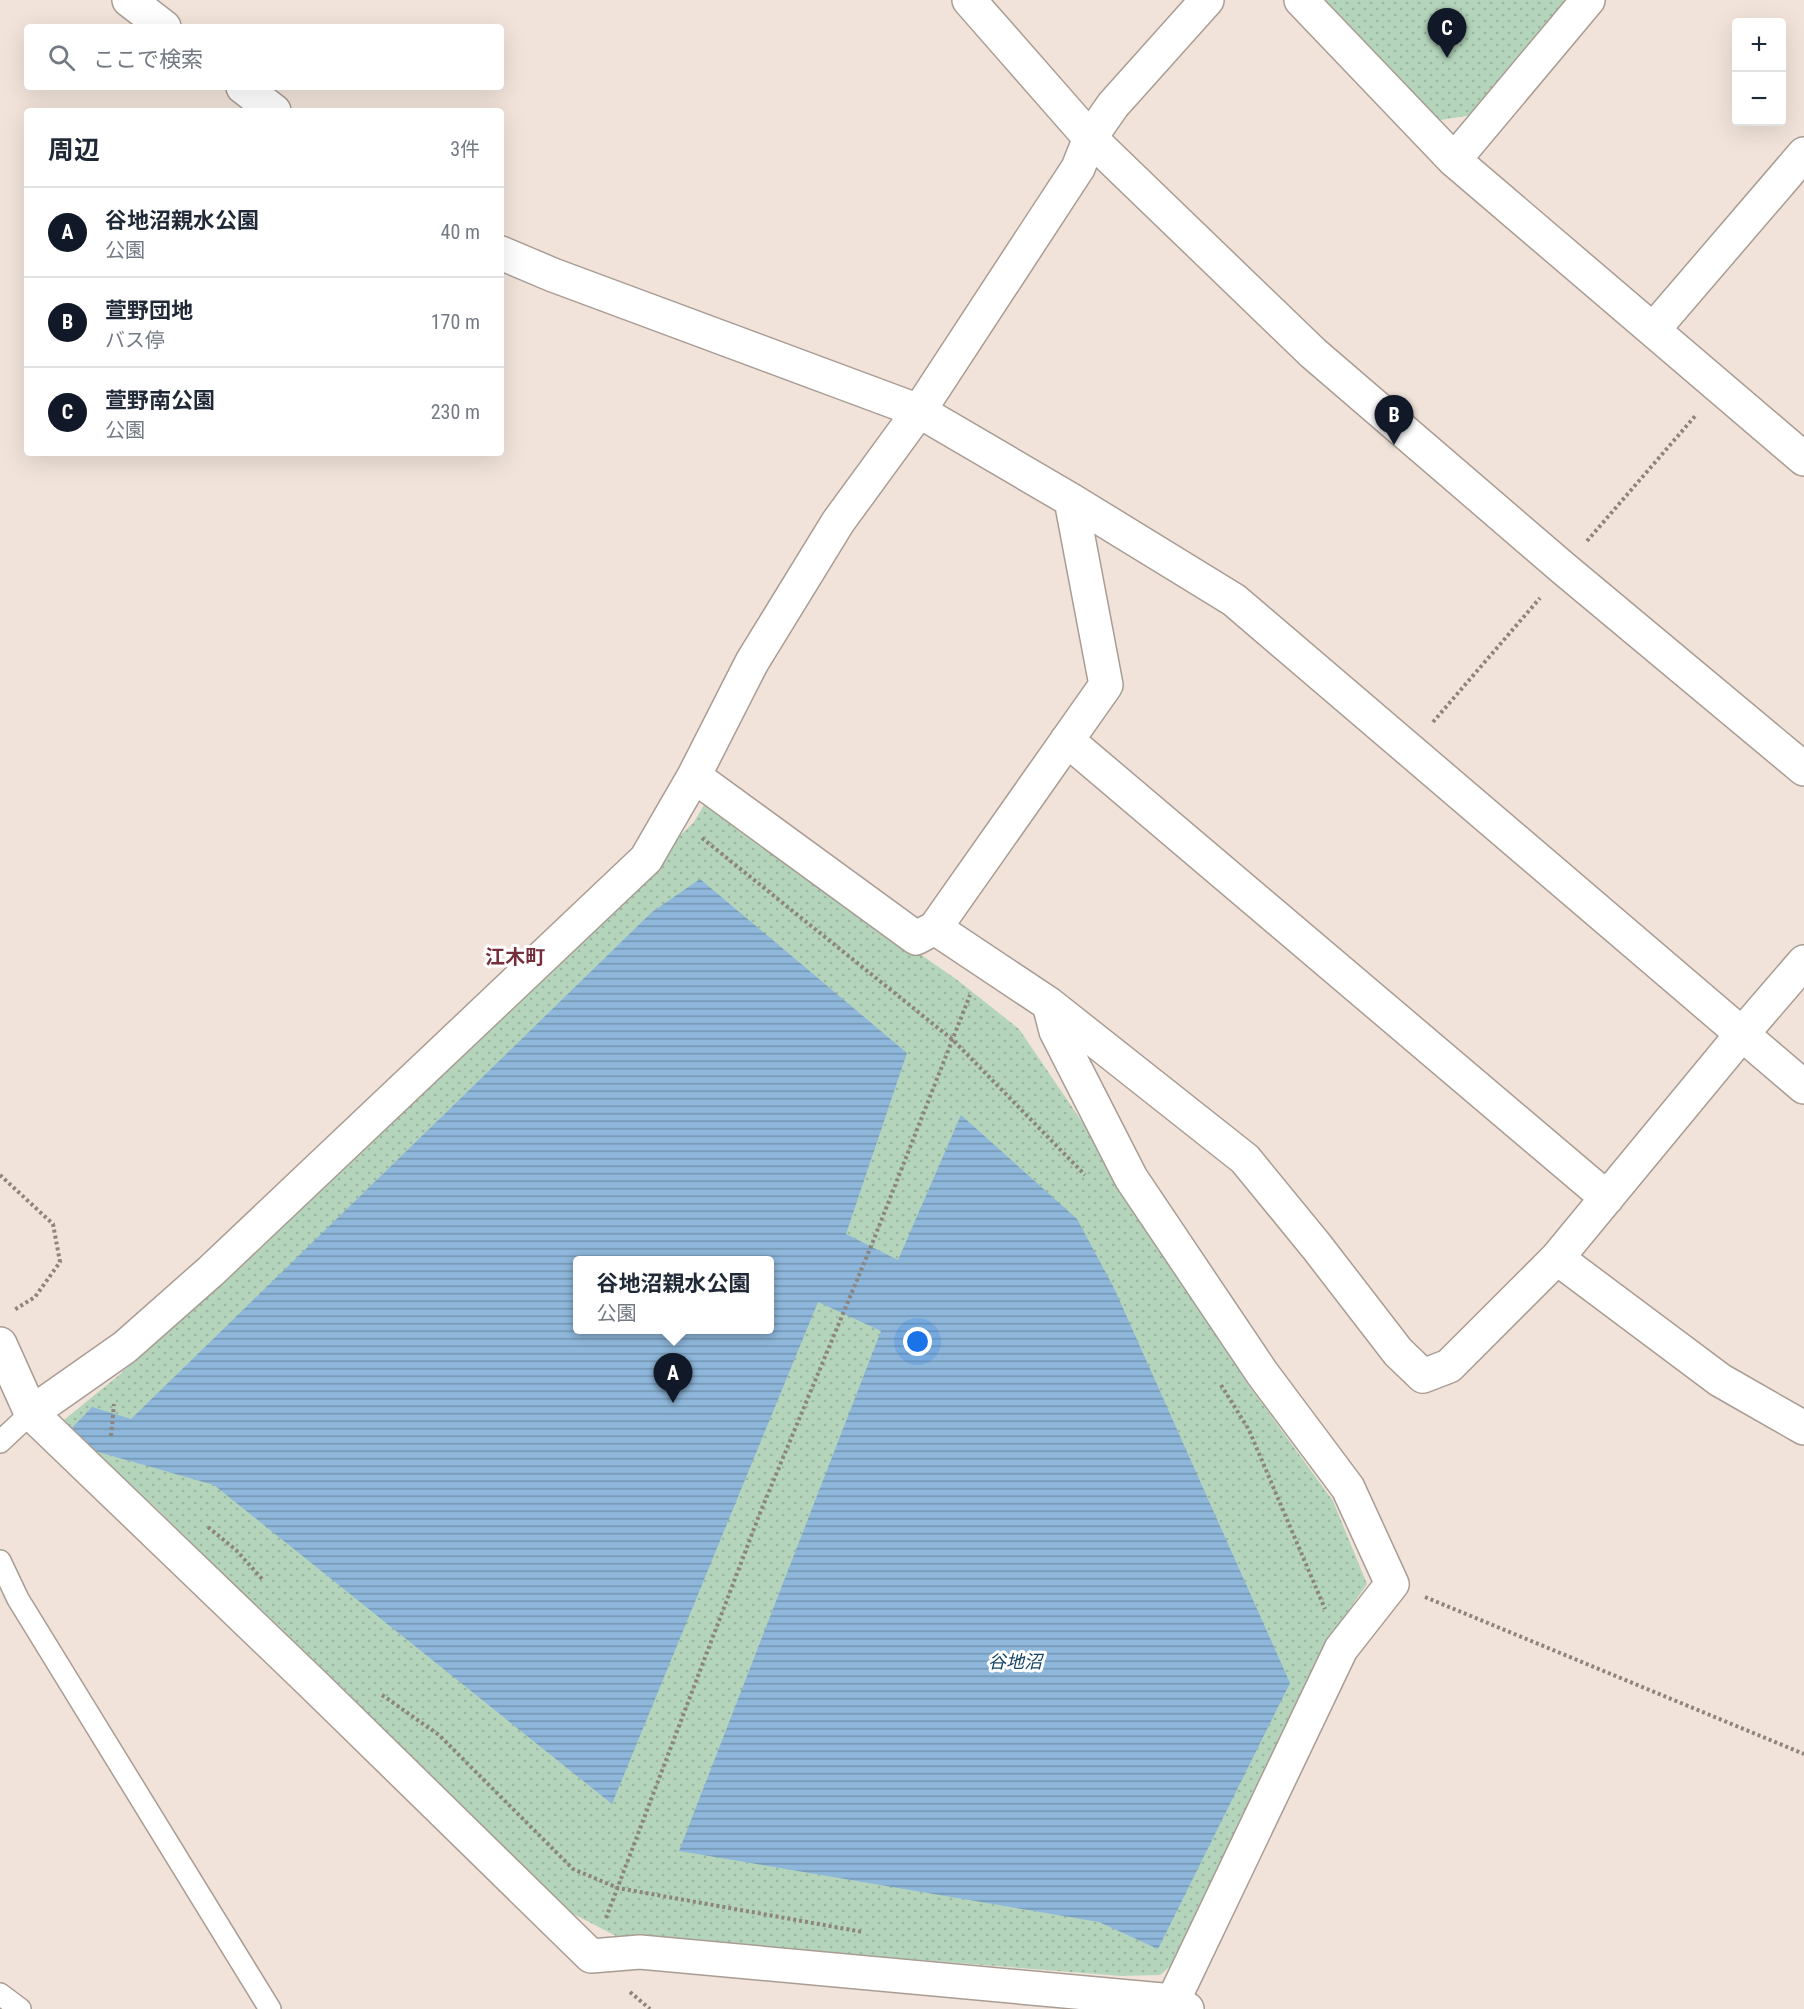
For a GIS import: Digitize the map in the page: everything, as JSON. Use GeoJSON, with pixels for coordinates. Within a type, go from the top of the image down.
{"type":"FeatureCollection","features":[{"type":"Feature","properties":{"kind":"street"},"geometry":{"type":"LineString","coordinates":[[129,0],[160,24]]}},
{"type":"Feature","properties":{"kind":"street"},"geometry":{"type":"LineString","coordinates":[[969,0],[1090,138],[1313,353],[1563,568],[1804,769]]}},
{"type":"Feature","properties":{"kind":"street"},"geometry":{"type":"LineString","coordinates":[[31,1413],[125,1347],[211,1271],[646,859],[694,776],[752,662],[838,522],[920,411],[1080,165],[1090,138],[1113,105],[1207,0]]}},
{"type":"Feature","properties":{"kind":"street"},"geometry":{"type":"LineString","coordinates":[[1301,0],[1454,160],[1804,459]]}},
{"type":"Feature","properties":{"kind":"street"},"geometry":{"type":"LineString","coordinates":[[1454,160],[1588,0]]}},
{"type":"Feature","properties":{"kind":"street"},"geometry":{"type":"LineString","coordinates":[[247,90],[270,108]]}},
{"type":"Feature","properties":{"kind":"street"},"geometry":{"type":"LineString","coordinates":[[1653,330],[1804,154]]}},
{"type":"Feature","properties":{"kind":"street"},"geometry":{"type":"LineString","coordinates":[[504,254],[553,275],[920,411],[1234,600],[1804,1086]]}},
{"type":"Feature","properties":{"kind":"street"},"geometry":{"type":"LineString","coordinates":[[694,776],[916,938],[935,928],[1106,684],[1071,500]]}},
{"type":"Feature","properties":{"kind":"street"},"geometry":{"type":"LineString","coordinates":[[1067,740],[1607,1198]]}},
{"type":"Feature","properties":{"kind":"street"},"geometry":{"type":"LineString","coordinates":[[935,928],[1049,1004],[1245,1159],[1317,1246],[1398,1352],[1423,1376],[1449,1366],[1557,1258],[1804,962]]}},
{"type":"Feature","properties":{"kind":"street"},"geometry":{"type":"LineString","coordinates":[[0,1344],[31,1413],[307,1678],[591,1956],[640,1952],[1180,2005],[1341,1648],[1392,1584],[1348,1488],[1262,1373],[1131,1178],[1056,1030],[1049,1004]]}},
{"type":"Feature","properties":{"kind":"street"},"geometry":{"type":"LineString","coordinates":[[1557,1258],[1720,1380],[1804,1428]]}},
{"type":"Feature","properties":{"kind":"lane"},"geometry":{"type":"LineString","coordinates":[[0,1442],[31,1413]]}},
{"type":"Feature","properties":{"kind":"lane"},"geometry":{"type":"LineString","coordinates":[[0,1561],[18,1599],[270,2009]]}},
{"type":"Feature","properties":{"kind":"lane"},"geometry":{"type":"LineString","coordinates":[[0,1994],[20,2009]]}},
{"type":"Feature","properties":{"kind":"path"},"geometry":{"type":"LineString","coordinates":[[1587,541],[1720,387]]}},
{"type":"Feature","properties":{"kind":"path"},"geometry":{"type":"LineString","coordinates":[[1409,749],[1546,590]]}},
{"type":"Feature","properties":{"kind":"path"},"geometry":{"type":"LineString","coordinates":[[698,834],[953,1040],[1086,1176]]}},
{"type":"Feature","properties":{"kind":"path"},"geometry":{"type":"LineString","coordinates":[[591,1956],[760,1513],[872,1244],[984,961]]}},
{"type":"Feature","properties":{"kind":"path"},"geometry":{"type":"LineString","coordinates":[[0,1175],[53,1224],[60,1262],[35,1297],[9,1312]]}},
{"type":"Feature","properties":{"kind":"path"},"geometry":{"type":"LineString","coordinates":[[1218,1381],[1249,1430],[1341,1648]]}},
{"type":"Feature","properties":{"kind":"path"},"geometry":{"type":"LineString","coordinates":[[203,1523],[236,1550],[267,1585]]}},
{"type":"Feature","properties":{"kind":"path"},"geometry":{"type":"LineString","coordinates":[[1392,1584],[1804,1754]]}},
{"type":"Feature","properties":{"kind":"path"},"geometry":{"type":"LineString","coordinates":[[374,1690],[439,1736],[573,1869],[618,1888]]}},
{"type":"Feature","properties":{"kind":"green space"},"geometry":{"type":"Polygon","coordinates":[[[1318,0],[1568,0],[1472,115],[1434,121],[1318,0]]]}},
{"type":"Feature","properties":{"kind":"green space","name":"谷地沼"},"geometry":{"type":"Polygon","coordinates":[[[704,805],[956,979],[1019,1029],[1106,1157],[1247,1383],[1333,1501],[1367,1584],[1321,1650],[1181,1957],[1160,1975],[1121,1976],[616,1936],[564,1909],[153,1505],[59,1424],[118,1376],[357,1156],[694,822],[704,805]]]}},
{"type":"Feature","properties":{"kind":"water","name":"谷地沼"},"geometry":{"type":"Polygon","coordinates":[[[700,879],[907,1053],[846,1234],[898,1260],[961,1115],[1077,1219],[1114,1288],[1290,1683],[1158,1949],[1099,1922],[679,1851],[881,1331],[818,1302],[612,1804],[214,1485],[95,1451],[70,1430],[92,1407],[131,1419],[652,912],[700,879]]]}},
{"type":"Feature","properties":{"kind":"place","name":"萱野南公園"},"geometry":{"type":"Point","coordinates":[1447,58]}},
{"type":"Feature","properties":{"kind":"place","name":"萱野団地"},"geometry":{"type":"Point","coordinates":[1394,445]}},
{"type":"Feature","properties":{"kind":"place","name":"谷地沼親水公園"},"geometry":{"type":"Point","coordinates":[673,1403]}},
{"type":"Feature","properties":{"kind":"district","name":"江木町"},"geometry":{"type":"Point","coordinates":[515,957]}}]}
